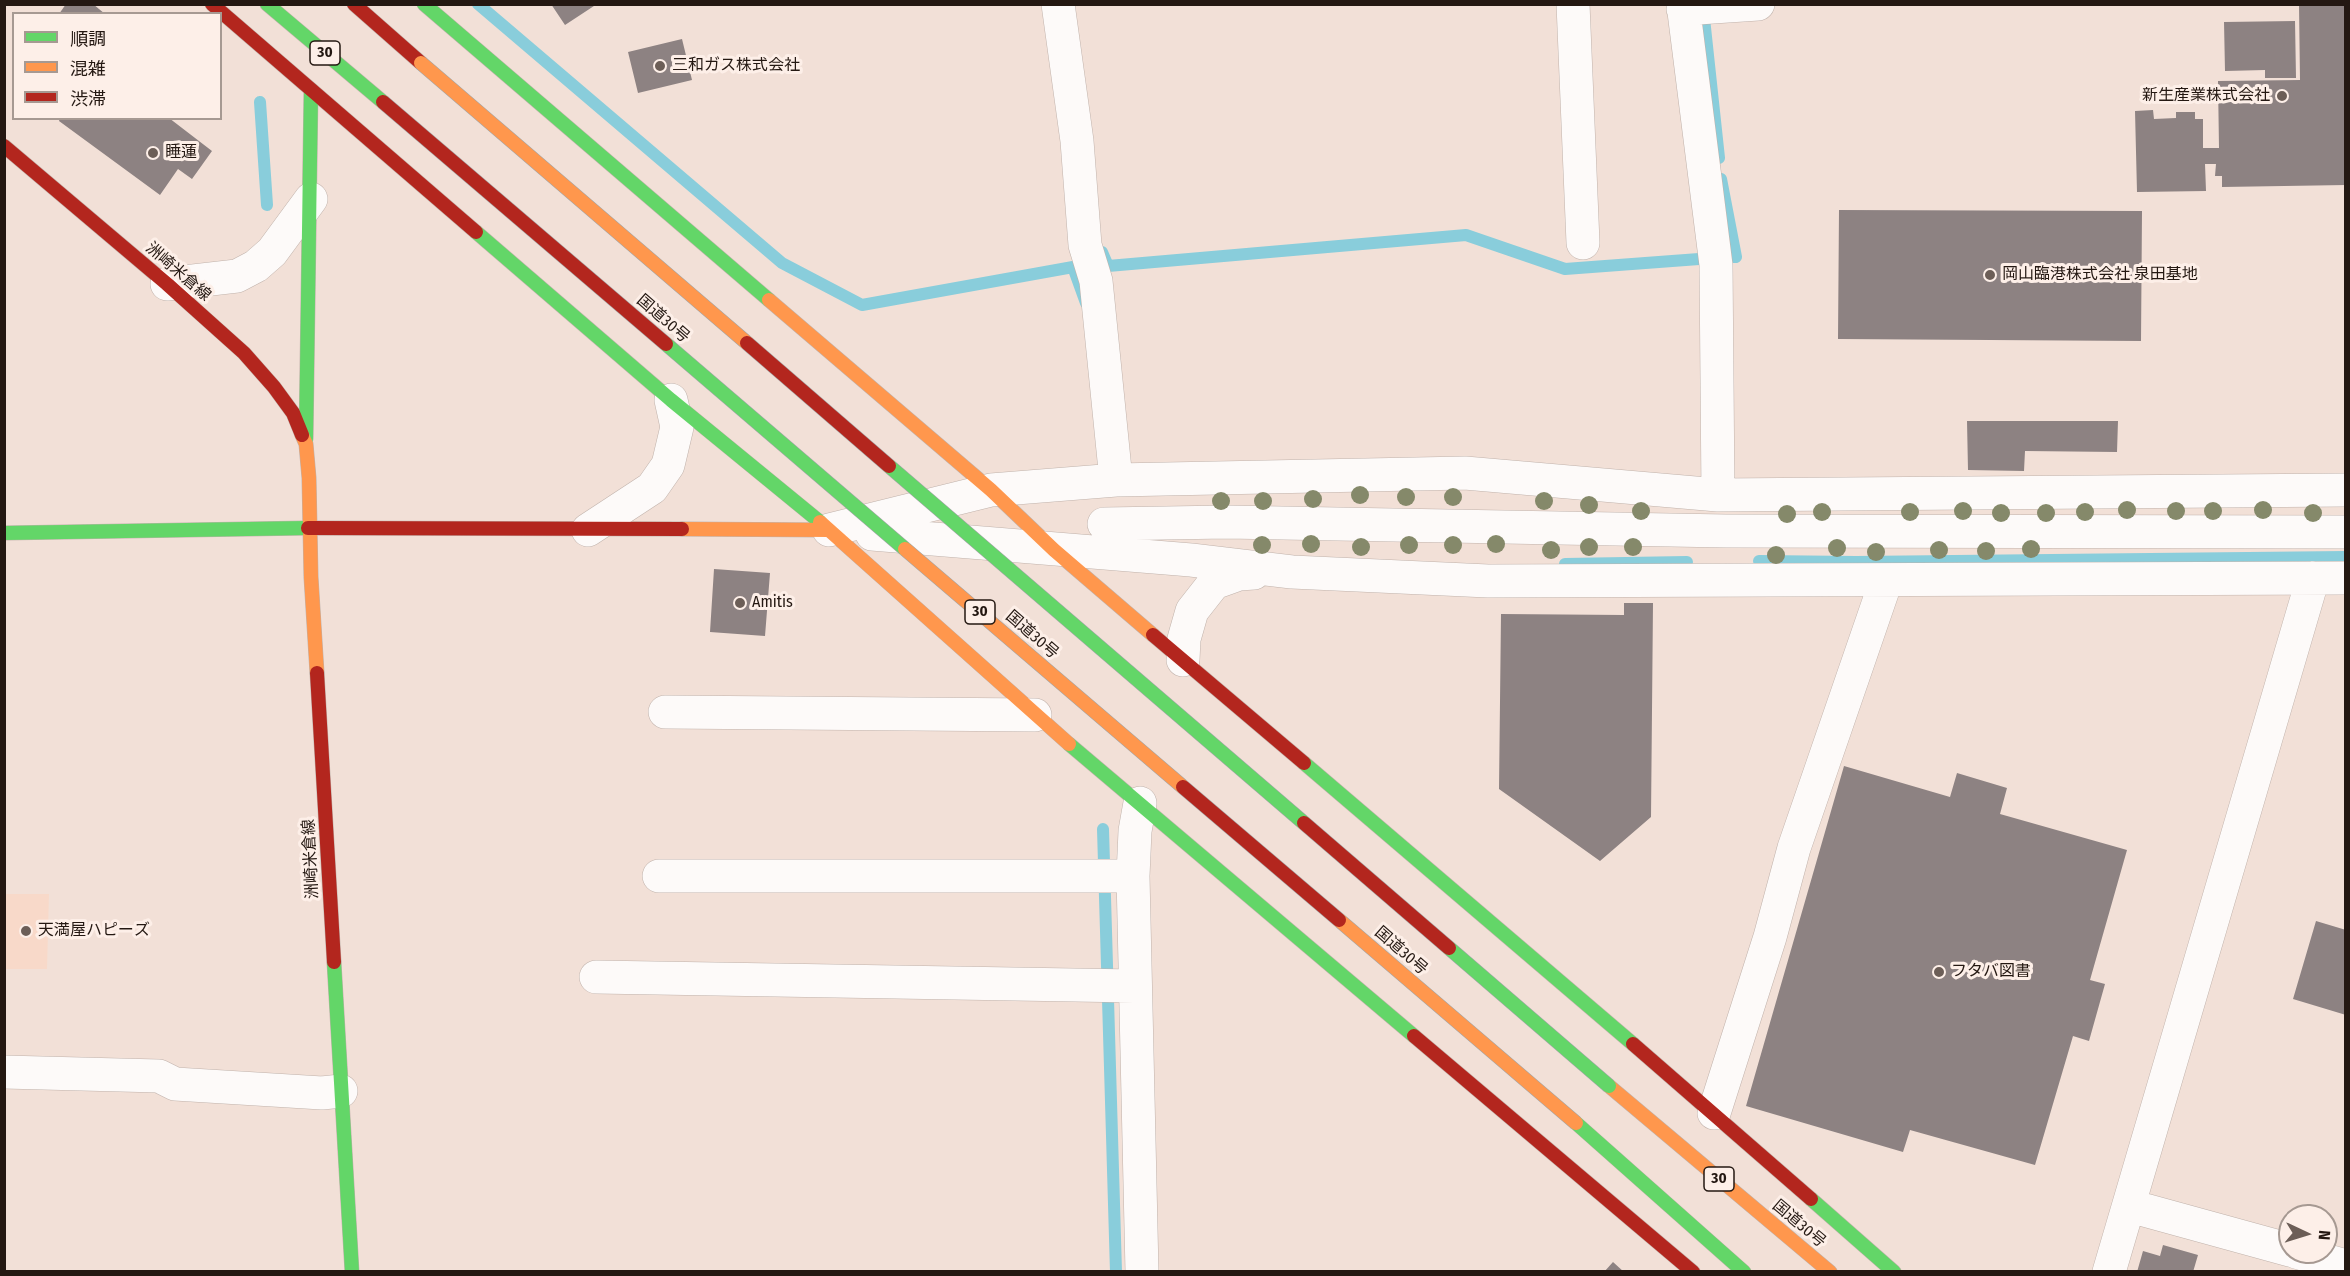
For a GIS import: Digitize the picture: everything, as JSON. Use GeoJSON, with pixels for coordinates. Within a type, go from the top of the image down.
{"type":"FeatureCollection","features":[{"type":"Feature","properties":{"kind":"main road","name":"国道30号"},"geometry":{"type":"LineString","coordinates":[[267,4],[1576,1123],[1744,1272]]}},
{"type":"Feature","properties":{"kind":"main road","name":"国道30号"},"geometry":{"type":"LineString","coordinates":[[354,4],[1609,1086],[1830,1272]]}},
{"type":"Feature","properties":{"kind":"main road"},"geometry":{"type":"LineString","coordinates":[[424,4],[991,490],[1054,550],[1714,1113],[1894,1272]]}},
{"type":"Feature","properties":{"kind":"main road"},"geometry":{"type":"LineString","coordinates":[[222,13],[671,400],[829,530],[1035,716],[1693,1272]]}},
{"type":"Feature","properties":{"kind":"main road","name":"洲崎米倉線"},"geometry":{"type":"LineString","coordinates":[[311,90],[306,444],[311,577],[352,1272]]}},
{"type":"Feature","properties":{"kind":"main road","name":"洲崎米倉線"},"geometry":{"type":"LineString","coordinates":[[4,146],[168,284],[244,352],[293,413],[306,444]]}},
{"type":"Feature","properties":{"kind":"main road"},"geometry":{"type":"LineString","coordinates":[[4,533],[310,528],[829,530]]}},
{"type":"Feature","properties":{"kind":"street"},"geometry":{"type":"LineString","coordinates":[[1058,4],[1077,141],[1085,244],[1093,268],[1116,480]]}},
{"type":"Feature","properties":{"kind":"street"},"geometry":{"type":"LineString","coordinates":[[1573,4],[1582,243]]}},
{"type":"Feature","properties":{"kind":"street"},"geometry":{"type":"LineString","coordinates":[[1725,581],[1726,531],[1716,265],[1695,7],[1758,4]]}},
{"type":"Feature","properties":{"kind":"street"},"geometry":{"type":"LineString","coordinates":[[168,284],[237,276],[256,266],[272,252],[311,200]]}},
{"type":"Feature","properties":{"kind":"street"},"geometry":{"type":"LineString","coordinates":[[588,530],[652,488],[668,465],[677,427],[671,400]]}},
{"type":"Feature","properties":{"kind":"street"},"geometry":{"type":"LineString","coordinates":[[829,530],[991,490],[1116,480],[1465,473],[1723,495],[2346,490]]}},
{"type":"Feature","properties":{"kind":"street"},"geometry":{"type":"LineString","coordinates":[[1104,524],[1227,522],[1726,531],[2346,532]]}},
{"type":"Feature","properties":{"kind":"street"},"geometry":{"type":"LineString","coordinates":[[829,530],[1191,560],[1292,572],[1488,581],[1887,582],[2346,578]]}},
{"type":"Feature","properties":{"kind":"street"},"geometry":{"type":"LineString","coordinates":[[1183,660],[1184,639],[1192,611],[1214,583],[1239,574],[1292,572]]}},
{"type":"Feature","properties":{"kind":"street"},"geometry":{"type":"LineString","coordinates":[[2109,1272],[2313,578]]}},
{"type":"Feature","properties":{"kind":"street"},"geometry":{"type":"LineString","coordinates":[[1714,1113],[1770,937],[1794,848],[1887,582]]}},
{"type":"Feature","properties":{"kind":"street"},"geometry":{"type":"LineString","coordinates":[[665,712],[1035,716]]}},
{"type":"Feature","properties":{"kind":"street"},"geometry":{"type":"LineString","coordinates":[[1140,803],[1135,831],[1115,876],[1118,986],[1142,1272]]}},
{"type":"Feature","properties":{"kind":"street"},"geometry":{"type":"LineString","coordinates":[[659,876],[1115,876]]}},
{"type":"Feature","properties":{"kind":"street"},"geometry":{"type":"LineString","coordinates":[[596,977],[1118,986]]}},
{"type":"Feature","properties":{"kind":"street"},"geometry":{"type":"LineString","coordinates":[[4,1072],[159,1076],[175,1084],[322,1093],[341,1091]]}},
{"type":"Feature","properties":{"kind":"street"},"geometry":{"type":"LineString","coordinates":[[2130,1206],[2278,1247]]}},
{"type":"Feature","properties":{"kind":"shaded area","name":"天満屋ハピーズ"},"geometry":{"type":"Polygon","coordinates":[[[4,894],[49,894],[47,969],[5,969],[4,894]]]}},
{"type":"Feature","properties":{"kind":"building"},"geometry":{"type":"Polygon","coordinates":[[[66,4],[93,4],[103,12],[60,12],[66,4]]]}},
{"type":"Feature","properties":{"kind":"building"},"geometry":{"type":"Polygon","coordinates":[[[551,4],[597,4],[565,25],[551,4]]]}},
{"type":"Feature","properties":{"kind":"building","name":"新生産業株式会社"},"geometry":{"type":"Polygon","coordinates":[[[2299,4],[2346,4],[2346,185],[2222,187],[2222,176],[2215,176],[2216,164],[2205,164],[2206,191],[2137,192],[2135,111],[2153,110],[2154,119],[2176,118],[2176,112],[2195,112],[2195,119],[2203,119],[2203,148],[2219,148],[2218,81],[2300,80],[2299,4]]]}},
{"type":"Feature","properties":{"kind":"building"},"geometry":{"type":"Polygon","coordinates":[[[2295,21],[2296,78],[2265,78],[2265,70],[2225,71],[2224,22],[2295,21]]]}},
{"type":"Feature","properties":{"kind":"building"},"geometry":{"type":"Polygon","coordinates":[[[682,39],[692,80],[638,93],[628,52],[682,39]]]}},
{"type":"Feature","properties":{"kind":"building"},"geometry":{"type":"Polygon","coordinates":[[[172,120],[212,151],[192,179],[178,169],[160,195],[59,121],[172,120]]]}},
{"type":"Feature","properties":{"kind":"building","name":"岡山臨港株式会社 泉田基地"},"geometry":{"type":"Polygon","coordinates":[[[1839,210],[2142,211],[2141,341],[1838,339],[1839,210]]]}},
{"type":"Feature","properties":{"kind":"building"},"geometry":{"type":"Polygon","coordinates":[[[1967,421],[2118,421],[2117,452],[2025,451],[2024,471],[1968,470],[1967,421]]]}},
{"type":"Feature","properties":{"kind":"building","name":"Amitis"},"geometry":{"type":"Polygon","coordinates":[[[714,569],[770,573],[765,636],[710,632],[714,569]]]}},
{"type":"Feature","properties":{"kind":"building"},"geometry":{"type":"Polygon","coordinates":[[[1624,603],[1653,603],[1651,817],[1600,861],[1499,789],[1501,614],[1624,615],[1624,603]]]}},
{"type":"Feature","properties":{"kind":"building"},"geometry":{"type":"Polygon","coordinates":[[[1844,766],[1950,797],[1957,773],[2007,788],[2000,814],[2127,850],[2090,980],[2105,984],[2089,1041],[2073,1036],[2035,1165],[1910,1130],[1903,1152],[1746,1106],[1844,766]]]}},
{"type":"Feature","properties":{"kind":"building"},"geometry":{"type":"Polygon","coordinates":[[[2316,921],[2346,930],[2346,1015],[2293,999],[2316,921]]]}},
{"type":"Feature","properties":{"kind":"building"},"geometry":{"type":"Polygon","coordinates":[[[2163,1245],[2198,1255],[2193,1272],[2137,1272],[2143,1251],[2160,1256],[2163,1245]]]}},
{"type":"Feature","properties":{"kind":"building"},"geometry":{"type":"Polygon","coordinates":[[[1613,1262],[1624,1272],[1604,1272],[1613,1262]]]}},
{"type":"Feature","properties":{"kind":"waterway"},"geometry":{"type":"LineString","coordinates":[[478,4],[782,263],[862,305],[1073,267],[1086,303]]}},
{"type":"Feature","properties":{"kind":"waterway"},"geometry":{"type":"LineString","coordinates":[[1703,9],[1719,158]]}},
{"type":"Feature","properties":{"kind":"waterway"},"geometry":{"type":"LineString","coordinates":[[260,102],[267,205]]}},
{"type":"Feature","properties":{"kind":"waterway"},"geometry":{"type":"LineString","coordinates":[[1721,179],[1736,257],[1727,257]]}},
{"type":"Feature","properties":{"kind":"waterway"},"geometry":{"type":"LineString","coordinates":[[1102,252],[1108,266],[1466,235],[1565,269],[1699,259]]}},
{"type":"Feature","properties":{"kind":"waterway"},"geometry":{"type":"LineString","coordinates":[[1759,561],[2346,557]]}},
{"type":"Feature","properties":{"kind":"waterway"},"geometry":{"type":"LineString","coordinates":[[1565,564],[1687,562]]}},
{"type":"Feature","properties":{"kind":"waterway"},"geometry":{"type":"LineString","coordinates":[[1103,829],[1116,1272]]}},
{"type":"Feature","properties":{"kind":"traffic: fast"},"geometry":{"type":"LineString","coordinates":[[267,4],[383,102]]}},
{"type":"Feature","properties":{"kind":"traffic: fast"},"geometry":{"type":"LineString","coordinates":[[424,4],[769,300]]}},
{"type":"Feature","properties":{"kind":"traffic: fast"},"geometry":{"type":"LineString","coordinates":[[306,439],[311,90]]}},
{"type":"Feature","properties":{"kind":"traffic: fast"},"geometry":{"type":"LineString","coordinates":[[476,232],[671,400],[820,522]]}},
{"type":"Feature","properties":{"kind":"traffic: fast"},"geometry":{"type":"LineString","coordinates":[[666,344],[905,549]]}},
{"type":"Feature","properties":{"kind":"traffic: fast"},"geometry":{"type":"LineString","coordinates":[[889,466],[1304,823]]}},
{"type":"Feature","properties":{"kind":"traffic: fast"},"geometry":{"type":"LineString","coordinates":[[4,533],[308,528]]}},
{"type":"Feature","properties":{"kind":"traffic: fast"},"geometry":{"type":"LineString","coordinates":[[1069,744],[1414,1036]]}},
{"type":"Feature","properties":{"kind":"traffic: fast"},"geometry":{"type":"LineString","coordinates":[[1304,763],[1633,1044]]}},
{"type":"Feature","properties":{"kind":"traffic: fast"},"geometry":{"type":"LineString","coordinates":[[1449,948],[1609,1086]]}},
{"type":"Feature","properties":{"kind":"traffic: fast"},"geometry":{"type":"LineString","coordinates":[[334,962],[352,1272]]}},
{"type":"Feature","properties":{"kind":"traffic: fast"},"geometry":{"type":"LineString","coordinates":[[1576,1123],[1744,1272]]}},
{"type":"Feature","properties":{"kind":"traffic: fast"},"geometry":{"type":"LineString","coordinates":[[1811,1199],[1894,1272]]}},
{"type":"Feature","properties":{"kind":"traffic: slow"},"geometry":{"type":"LineString","coordinates":[[421,63],[747,343]]}},
{"type":"Feature","properties":{"kind":"traffic: slow"},"geometry":{"type":"LineString","coordinates":[[769,300],[991,490],[1054,550],[1153,635]]}},
{"type":"Feature","properties":{"kind":"traffic: slow"},"geometry":{"type":"LineString","coordinates":[[302,435],[306,444],[309,478],[311,577],[317,673]]}},
{"type":"Feature","properties":{"kind":"traffic: slow"},"geometry":{"type":"LineString","coordinates":[[820,522],[1069,744]]}},
{"type":"Feature","properties":{"kind":"traffic: slow"},"geometry":{"type":"LineString","coordinates":[[682,529],[829,530]]}},
{"type":"Feature","properties":{"kind":"traffic: slow"},"geometry":{"type":"LineString","coordinates":[[905,549],[1183,787]]}},
{"type":"Feature","properties":{"kind":"traffic: slow"},"geometry":{"type":"LineString","coordinates":[[1339,920],[1576,1123]]}},
{"type":"Feature","properties":{"kind":"traffic: slow"},"geometry":{"type":"LineString","coordinates":[[1609,1086],[1830,1272]]}},
{"type":"Feature","properties":{"kind":"traffic: jam"},"geometry":{"type":"LineString","coordinates":[[212,4],[221,12]]}},
{"type":"Feature","properties":{"kind":"traffic: jam"},"geometry":{"type":"LineString","coordinates":[[354,4],[421,63]]}},
{"type":"Feature","properties":{"kind":"traffic: jam"},"geometry":{"type":"LineString","coordinates":[[222,13],[476,232]]}},
{"type":"Feature","properties":{"kind":"traffic: jam"},"geometry":{"type":"LineString","coordinates":[[383,102],[666,344]]}},
{"type":"Feature","properties":{"kind":"traffic: jam"},"geometry":{"type":"LineString","coordinates":[[4,146],[167,284],[244,353],[293,413],[302,435]]}},
{"type":"Feature","properties":{"kind":"traffic: jam"},"geometry":{"type":"LineString","coordinates":[[747,343],[889,466]]}},
{"type":"Feature","properties":{"kind":"traffic: jam"},"geometry":{"type":"LineString","coordinates":[[308,528],[682,529]]}},
{"type":"Feature","properties":{"kind":"traffic: jam"},"geometry":{"type":"LineString","coordinates":[[1153,635],[1304,763]]}},
{"type":"Feature","properties":{"kind":"traffic: jam"},"geometry":{"type":"LineString","coordinates":[[317,673],[334,962]]}},
{"type":"Feature","properties":{"kind":"traffic: jam"},"geometry":{"type":"LineString","coordinates":[[1183,787],[1339,920]]}},
{"type":"Feature","properties":{"kind":"traffic: jam"},"geometry":{"type":"LineString","coordinates":[[1304,823],[1449,948]]}},
{"type":"Feature","properties":{"kind":"traffic: jam"},"geometry":{"type":"LineString","coordinates":[[1414,1036],[1693,1272]]}},
{"type":"Feature","properties":{"kind":"traffic: jam"},"geometry":{"type":"LineString","coordinates":[[1633,1044],[1811,1199]]}},
{"type":"Feature","properties":{"kind":"place","name":"三和ガス株式会社"},"geometry":{"type":"Point","coordinates":[660,66]}},
{"type":"Feature","properties":{"kind":"place","name":"新生産業株式会社"},"geometry":{"type":"Point","coordinates":[2282,96]}},
{"type":"Feature","properties":{"kind":"place","name":"睡蓮"},"geometry":{"type":"Point","coordinates":[153,153]}},
{"type":"Feature","properties":{"kind":"place","name":"岡山臨港株式会社 泉田基地"},"geometry":{"type":"Point","coordinates":[1990,275]}},
{"type":"Feature","properties":{"kind":"place","name":"Amitis"},"geometry":{"type":"Point","coordinates":[740,603]}},
{"type":"Feature","properties":{"kind":"place","name":"天満屋ハピーズ"},"geometry":{"type":"Point","coordinates":[26,931]}},
{"type":"Feature","properties":{"kind":"place","name":"フタバ図書"},"geometry":{"type":"Point","coordinates":[1939,972]}}]}
